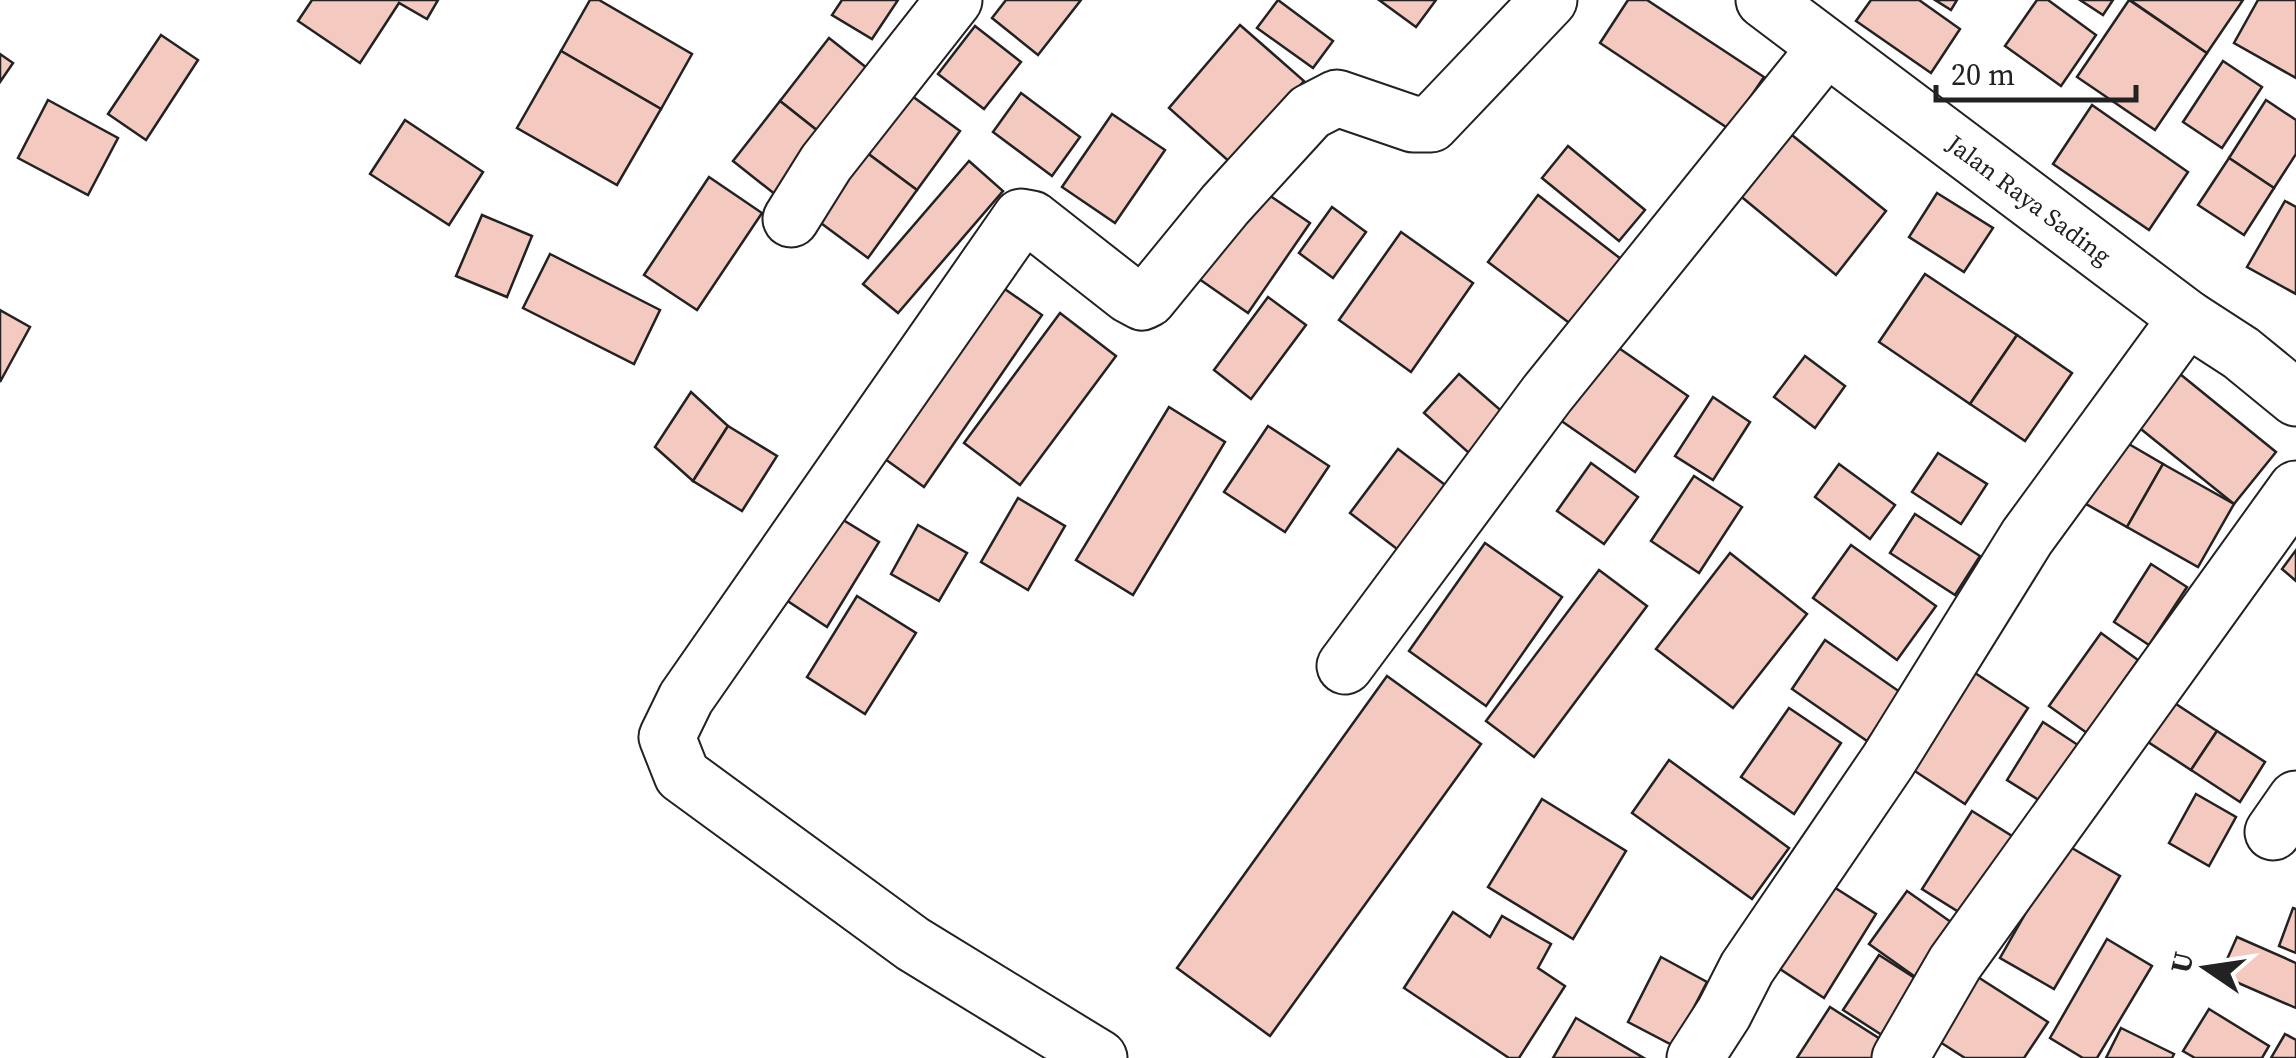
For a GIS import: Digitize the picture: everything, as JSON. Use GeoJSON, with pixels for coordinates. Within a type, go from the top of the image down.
{"type":"FeatureCollection","features":[{"type":"Feature","properties":{"kind":"street"},"geometry":{"type":"LineString","coordinates":[[791,218],[826,164],[954,0]]}},
{"type":"Feature","properties":{"kind":"street"},"geometry":{"type":"LineString","coordinates":[[1098,1058],[913,944],[682,776],[667,737],[686,698],[1021,217],[1032,219],[1129,296],[1142,302],[1310,112],[1337,98],[1412,124],[1430,124],[1548,0]]}},
{"type":"Feature","properties":{"kind":"street","name":"Jalan Raya Sading"},"geometry":{"type":"LineString","coordinates":[[1764,0],[2188,318],[2241,353],[2296,398]]}},
{"type":"Feature","properties":{"kind":"street"},"geometry":{"type":"LineString","coordinates":[[1345,666],[1546,394],[1826,48]]}},
{"type":"Feature","properties":{"kind":"street"},"geometry":{"type":"LineString","coordinates":[[1695,1058],[1747,968],[1888,761],[2027,537],[2188,318]]}},
{"type":"Feature","properties":{"kind":"street"},"geometry":{"type":"LineString","coordinates":[[1900,1058],[1954,963],[2296,489]]}},
{"type":"Feature","properties":{"kind":"building"},"geometry":{"type":"Polygon","coordinates":[[[312,0],[438,0],[427,19],[399,3],[360,63],[298,21],[312,0]]]}},
{"type":"Feature","properties":{"kind":"building"},"geometry":{"type":"Polygon","coordinates":[[[590,0],[599,0],[692,54],[661,109],[561,51],[590,0]]]}},
{"type":"Feature","properties":{"kind":"building"},"geometry":{"type":"Polygon","coordinates":[[[842,0],[898,0],[872,39],[832,15],[842,0]]]}},
{"type":"Feature","properties":{"kind":"building"},"geometry":{"type":"Polygon","coordinates":[[[1006,0],[1081,0],[1038,55],[992,18],[1006,0]]]}},
{"type":"Feature","properties":{"kind":"building"},"geometry":{"type":"Polygon","coordinates":[[[1278,0],[1333,41],[1313,68],[1257,28],[1278,0]]]}},
{"type":"Feature","properties":{"kind":"building"},"geometry":{"type":"Polygon","coordinates":[[[1379,0],[1436,0],[1416,27],[1379,0]]]}},
{"type":"Feature","properties":{"kind":"building"},"geometry":{"type":"Polygon","coordinates":[[[1628,0],[1647,0],[1764,77],[1729,129],[1600,43],[1628,0]]]}},
{"type":"Feature","properties":{"kind":"building"},"geometry":{"type":"Polygon","coordinates":[[[1871,0],[1919,0],[1960,29],[1931,73],[1856,21],[1871,0]]]}},
{"type":"Feature","properties":{"kind":"building"},"geometry":{"type":"Polygon","coordinates":[[[1935,0],[1957,0],[1951,10],[1935,0]]]}},
{"type":"Feature","properties":{"kind":"building"},"geometry":{"type":"Polygon","coordinates":[[[2037,0],[2048,0],[2096,35],[2061,86],[2005,46],[2037,0]]]}},
{"type":"Feature","properties":{"kind":"building"},"geometry":{"type":"Polygon","coordinates":[[[2080,0],[2113,0],[2103,15],[2080,0]]]}},
{"type":"Feature","properties":{"kind":"building"},"geometry":{"type":"Polygon","coordinates":[[[2129,0],[2207,53],[2155,130],[2077,77],[2129,0]]]}},
{"type":"Feature","properties":{"kind":"building"},"geometry":{"type":"Polygon","coordinates":[[[2130,0],[2243,0],[2207,53],[2130,0]]]}},
{"type":"Feature","properties":{"kind":"building"},"geometry":{"type":"Polygon","coordinates":[[[2258,0],[2296,0],[2296,78],[2234,43],[2258,0]]]}},
{"type":"Feature","properties":{"kind":"building"},"geometry":{"type":"Polygon","coordinates":[[[1240,25],[1304,81],[1232,164],[1169,108],[1240,25]]]}},
{"type":"Feature","properties":{"kind":"building"},"geometry":{"type":"Polygon","coordinates":[[[975,26],[1021,62],[984,109],[938,74],[975,26]]]}},
{"type":"Feature","properties":{"kind":"building"},"geometry":{"type":"Polygon","coordinates":[[[161,35],[198,60],[146,140],[108,114],[161,35]]]}},
{"type":"Feature","properties":{"kind":"building"},"geometry":{"type":"Polygon","coordinates":[[[829,38],[877,76],[828,139],[780,101],[829,38]]]}},
{"type":"Feature","properties":{"kind":"building"},"geometry":{"type":"Polygon","coordinates":[[[561,51],[661,109],[617,185],[517,128],[561,51]]]}},
{"type":"Feature","properties":{"kind":"building"},"geometry":{"type":"Polygon","coordinates":[[[0,54],[13,63],[0,82],[0,54]]]}},
{"type":"Feature","properties":{"kind":"building"},"geometry":{"type":"Polygon","coordinates":[[[2223,61],[2262,87],[2222,148],[2183,122],[2223,61]]]}},
{"type":"Feature","properties":{"kind":"building"},"geometry":{"type":"Polygon","coordinates":[[[901,88],[960,131],[917,190],[859,147],[901,88]]]}},
{"type":"Feature","properties":{"kind":"building"},"geometry":{"type":"Polygon","coordinates":[[[1021,93],[1080,137],[1052,176],[993,132],[1021,93]]]}},
{"type":"Feature","properties":{"kind":"building"},"geometry":{"type":"Polygon","coordinates":[[[48,100],[118,138],[88,195],[18,158],[48,100]]]}},
{"type":"Feature","properties":{"kind":"building"},"geometry":{"type":"Polygon","coordinates":[[[2266,100],[2296,120],[2296,154],[2274,188],[2229,158],[2266,100]]]}},
{"type":"Feature","properties":{"kind":"building"},"geometry":{"type":"Polygon","coordinates":[[[780,101],[828,139],[781,199],[733,161],[780,101]]]}},
{"type":"Feature","properties":{"kind":"building"},"geometry":{"type":"Polygon","coordinates":[[[2092,105],[2188,172],[2149,230],[2053,164],[2092,105]]]}},
{"type":"Feature","properties":{"kind":"building"},"geometry":{"type":"Polygon","coordinates":[[[1112,114],[1165,150],[1115,223],[1062,187],[1112,114]]]}},
{"type":"Feature","properties":{"kind":"building"},"geometry":{"type":"Polygon","coordinates":[[[405,120],[483,172],[449,225],[370,174],[405,120]]]}},
{"type":"Feature","properties":{"kind":"building"},"geometry":{"type":"Polygon","coordinates":[[[1782,127],[1886,211],[1836,275],[1732,189],[1782,127]]]}},
{"type":"Feature","properties":{"kind":"building"},"geometry":{"type":"Polygon","coordinates":[[[1568,146],[1645,210],[1619,241],[1542,178],[1568,146]]]}},
{"type":"Feature","properties":{"kind":"building"},"geometry":{"type":"Polygon","coordinates":[[[859,147],[917,190],[868,258],[810,215],[859,147]]]}},
{"type":"Feature","properties":{"kind":"building"},"geometry":{"type":"Polygon","coordinates":[[[2229,158],[2274,188],[2244,235],[2198,205],[2229,158]]]}},
{"type":"Feature","properties":{"kind":"building"},"geometry":{"type":"Polygon","coordinates":[[[969,161],[1003,191],[898,313],[863,284],[969,161]]]}},
{"type":"Feature","properties":{"kind":"building"},"geometry":{"type":"Polygon","coordinates":[[[709,177],[762,213],[697,310],[644,275],[709,177]]]}},
{"type":"Feature","properties":{"kind":"building"},"geometry":{"type":"Polygon","coordinates":[[[1250,182],[1310,223],[1248,313],[1189,272],[1250,182]]]}},
{"type":"Feature","properties":{"kind":"building"},"geometry":{"type":"Polygon","coordinates":[[[1937,193],[1993,228],[1964,272],[1909,237],[1937,193]]]}},
{"type":"Feature","properties":{"kind":"building"},"geometry":{"type":"Polygon","coordinates":[[[1538,195],[1621,259],[1572,325],[1488,262],[1538,195]]]}},
{"type":"Feature","properties":{"kind":"building"},"geometry":{"type":"Polygon","coordinates":[[[2285,201],[2296,207],[2296,294],[2247,267],[2285,201]]]}},
{"type":"Feature","properties":{"kind":"building"},"geometry":{"type":"Polygon","coordinates":[[[1332,207],[1366,232],[1333,278],[1299,253],[1332,207]]]}},
{"type":"Feature","properties":{"kind":"building"},"geometry":{"type":"Polygon","coordinates":[[[482,215],[532,236],[507,297],[456,276],[482,215]]]}},
{"type":"Feature","properties":{"kind":"building"},"geometry":{"type":"Polygon","coordinates":[[[1401,232],[1473,283],[1411,372],[1339,320],[1401,232]]]}},
{"type":"Feature","properties":{"kind":"building"},"geometry":{"type":"Polygon","coordinates":[[[550,254],[660,310],[634,364],[523,308],[550,254]]]}},
{"type":"Feature","properties":{"kind":"building"},"geometry":{"type":"Polygon","coordinates":[[[1925,274],[2017,335],[1970,404],[1879,342],[1925,274]]]}},
{"type":"Feature","properties":{"kind":"building"},"geometry":{"type":"Polygon","coordinates":[[[989,278],[1042,315],[924,487],[871,449],[989,278]]]}},
{"type":"Feature","properties":{"kind":"building"},"geometry":{"type":"Polygon","coordinates":[[[1268,297],[1306,325],[1251,399],[1214,370],[1268,297]]]}},
{"type":"Feature","properties":{"kind":"building"},"geometry":{"type":"Polygon","coordinates":[[[0,310],[30,327],[0,382],[0,310]]]}},
{"type":"Feature","properties":{"kind":"building"},"geometry":{"type":"Polygon","coordinates":[[[1060,313],[1116,356],[1020,485],[964,443],[1060,313]]]}},
{"type":"Feature","properties":{"kind":"building"},"geometry":{"type":"Polygon","coordinates":[[[2017,335],[2072,373],[2025,441],[1970,404],[2017,335]]]}},
{"type":"Feature","properties":{"kind":"building"},"geometry":{"type":"Polygon","coordinates":[[[1613,344],[1688,396],[1635,472],[1560,420],[1613,344]]]}},
{"type":"Feature","properties":{"kind":"building"},"geometry":{"type":"Polygon","coordinates":[[[1805,356],[1845,386],[1815,428],[1774,397],[1805,356]]]}},
{"type":"Feature","properties":{"kind":"building"},"geometry":{"type":"Polygon","coordinates":[[[2164,361],[2276,452],[2234,504],[2121,413],[2164,361]]]}},
{"type":"Feature","properties":{"kind":"building"},"geometry":{"type":"Polygon","coordinates":[[[1459,374],[1513,421],[1478,461],[1424,413],[1459,374]]]}},
{"type":"Feature","properties":{"kind":"building"},"geometry":{"type":"Polygon","coordinates":[[[691,392],[728,426],[693,481],[655,447],[691,392]]]}},
{"type":"Feature","properties":{"kind":"building"},"geometry":{"type":"Polygon","coordinates":[[[1713,397],[1750,422],[1713,480],[1675,456],[1713,397]]]}},
{"type":"Feature","properties":{"kind":"building"},"geometry":{"type":"Polygon","coordinates":[[[1169,407],[1225,442],[1133,595],[1076,560],[1169,407]]]}},
{"type":"Feature","properties":{"kind":"building"},"geometry":{"type":"Polygon","coordinates":[[[728,426],[777,456],[742,511],[693,481],[728,426]]]}},
{"type":"Feature","properties":{"kind":"building"},"geometry":{"type":"Polygon","coordinates":[[[1268,426],[1329,466],[1285,532],[1224,492],[1268,426]]]}},
{"type":"Feature","properties":{"kind":"building"},"geometry":{"type":"Polygon","coordinates":[[[2122,440],[2163,464],[2127,527],[2086,504],[2122,440]]]}},
{"type":"Feature","properties":{"kind":"building"},"geometry":{"type":"Polygon","coordinates":[[[1398,449],[1453,491],[1405,555],[1350,513],[1398,449]]]}},
{"type":"Feature","properties":{"kind":"building"},"geometry":{"type":"Polygon","coordinates":[[[1938,453],[1987,484],[1961,524],[1912,492],[1938,453]]]}},
{"type":"Feature","properties":{"kind":"building"},"geometry":{"type":"Polygon","coordinates":[[[1591,463],[1638,497],[1604,544],[1557,511],[1591,463]]]}},
{"type":"Feature","properties":{"kind":"building"},"geometry":{"type":"Polygon","coordinates":[[[1839,464],[1895,505],[1870,539],[1815,497],[1839,464]]]}},
{"type":"Feature","properties":{"kind":"building"},"geometry":{"type":"Polygon","coordinates":[[[2163,464],[2234,504],[2198,567],[2127,527],[2163,464]]]}},
{"type":"Feature","properties":{"kind":"building"},"geometry":{"type":"Polygon","coordinates":[[[1694,476],[1742,507],[1699,573],[1651,541],[1694,476]]]}},
{"type":"Feature","properties":{"kind":"building"},"geometry":{"type":"Polygon","coordinates":[[[1018,498],[1065,526],[1028,590],[981,562],[1018,498]]]}},
{"type":"Feature","properties":{"kind":"building"},"geometry":{"type":"Polygon","coordinates":[[[822,507],[879,542],[827,627],[774,592],[822,507]]]}},
{"type":"Feature","properties":{"kind":"building"},"geometry":{"type":"Polygon","coordinates":[[[1915,514],[1980,556],[1955,595],[1890,553],[1915,514]]]}},
{"type":"Feature","properties":{"kind":"building"},"geometry":{"type":"Polygon","coordinates":[[[918,525],[967,553],[939,601],[891,574],[918,525]]]}},
{"type":"Feature","properties":{"kind":"building"},"geometry":{"type":"Polygon","coordinates":[[[1485,543],[1562,597],[1486,706],[1409,651],[1485,543]]]}},
{"type":"Feature","properties":{"kind":"building"},"geometry":{"type":"Polygon","coordinates":[[[1851,545],[1936,606],[1897,660],[1813,598],[1851,545]]]}},
{"type":"Feature","properties":{"kind":"building"},"geometry":{"type":"Polygon","coordinates":[[[2296,550],[2296,581],[2282,569],[2296,550]]]}},
{"type":"Feature","properties":{"kind":"building"},"geometry":{"type":"Polygon","coordinates":[[[1730,553],[1807,614],[1733,708],[1656,649],[1730,553]]]}},
{"type":"Feature","properties":{"kind":"building"},"geometry":{"type":"Polygon","coordinates":[[[2151,564],[2187,587],[2149,645],[2114,622],[2151,564]]]}},
{"type":"Feature","properties":{"kind":"building"},"geometry":{"type":"Polygon","coordinates":[[[1599,570],[1647,606],[1534,757],[1486,721],[1599,570]]]}},
{"type":"Feature","properties":{"kind":"building"},"geometry":{"type":"Polygon","coordinates":[[[857,596],[916,633],[865,714],[807,677],[857,596]]]}},
{"type":"Feature","properties":{"kind":"building"},"geometry":{"type":"Polygon","coordinates":[[[2101,633],[2138,660],[2087,733],[2049,706],[2101,633]]]}},
{"type":"Feature","properties":{"kind":"building"},"geometry":{"type":"Polygon","coordinates":[[[1825,640],[1900,692],[1867,741],[1792,689],[1825,640]]]}},
{"type":"Feature","properties":{"kind":"building"},"geometry":{"type":"Polygon","coordinates":[[[1966,667],[2028,708],[1965,804],[1904,764],[1966,667]]]}},
{"type":"Feature","properties":{"kind":"building"},"geometry":{"type":"Polygon","coordinates":[[[1387,676],[1481,744],[1270,1036],[1177,968],[1387,676]]]}},
{"type":"Feature","properties":{"kind":"building"},"geometry":{"type":"Polygon","coordinates":[[[2170,700],[2217,731],[2191,770],[2145,740],[2170,700]]]}},
{"type":"Feature","properties":{"kind":"building"},"geometry":{"type":"Polygon","coordinates":[[[1789,708],[1841,743],[1794,814],[1741,777],[1789,708]]]}},
{"type":"Feature","properties":{"kind":"building"},"geometry":{"type":"Polygon","coordinates":[[[2043,722],[2081,747],[2045,804],[2007,780],[2043,722]]]}},
{"type":"Feature","properties":{"kind":"building"},"geometry":{"type":"Polygon","coordinates":[[[2217,731],[2265,762],[2240,802],[2191,770],[2217,731]]]}},
{"type":"Feature","properties":{"kind":"building"},"geometry":{"type":"Polygon","coordinates":[[[1669,760],[1789,848],[1752,899],[1632,813],[1669,760]]]}},
{"type":"Feature","properties":{"kind":"building"},"geometry":{"type":"Polygon","coordinates":[[[2196,794],[2236,817],[2209,866],[2169,843],[2196,794]]]}},
{"type":"Feature","properties":{"kind":"building"},"geometry":{"type":"Polygon","coordinates":[[[1542,799],[1626,851],[1573,939],[1488,887],[1542,799]]]}},
{"type":"Feature","properties":{"kind":"building"},"geometry":{"type":"Polygon","coordinates":[[[1972,811],[2020,841],[1970,919],[1922,889],[1972,811]]]}},
{"type":"Feature","properties":{"kind":"building"},"geometry":{"type":"Polygon","coordinates":[[[2065,844],[2120,876],[2054,989],[2000,958],[2065,844]]]}},
{"type":"Feature","properties":{"kind":"building"},"geometry":{"type":"Polygon","coordinates":[[[1826,882],[1876,914],[1824,998],[1774,965],[1826,882]]]}},
{"type":"Feature","properties":{"kind":"building"},"geometry":{"type":"Polygon","coordinates":[[[1907,891],[1958,927],[1921,981],[1869,944],[1907,891]]]}},
{"type":"Feature","properties":{"kind":"building"},"geometry":{"type":"Polygon","coordinates":[[[2293,908],[2296,909],[2296,953],[2279,946],[2293,908]]]}},
{"type":"Feature","properties":{"kind":"building"},"geometry":{"type":"Polygon","coordinates":[[[1453,912],[1490,937],[1502,916],[1551,944],[1538,968],[1565,986],[1519,1058],[1509,1058],[1404,988],[1453,912]]]}},
{"type":"Feature","properties":{"kind":"building"},"geometry":{"type":"Polygon","coordinates":[[[2237,937],[2296,963],[2296,1008],[2220,975],[2237,937]]]}},
{"type":"Feature","properties":{"kind":"building"},"geometry":{"type":"Polygon","coordinates":[[[2107,939],[2152,966],[2097,1058],[2083,1058],[2050,1038],[2107,939]]]}},
{"type":"Feature","properties":{"kind":"building"},"geometry":{"type":"Polygon","coordinates":[[[1879,955],[1921,982],[1885,1037],[1843,1010],[1879,955]]]}},
{"type":"Feature","properties":{"kind":"building"},"geometry":{"type":"Polygon","coordinates":[[[1661,957],[1707,982],[1674,1046],[1628,1022],[1661,957]]]}},
{"type":"Feature","properties":{"kind":"building"},"geometry":{"type":"Polygon","coordinates":[[[1970,972],[2048,1022],[2024,1058],[1965,1058],[1929,1035],[1970,972]]]}},
{"type":"Feature","properties":{"kind":"building"},"geometry":{"type":"Polygon","coordinates":[[[1830,1007],[1888,1044],[1879,1058],[1797,1058],[1830,1007]]]}},
{"type":"Feature","properties":{"kind":"building"},"geometry":{"type":"Polygon","coordinates":[[[2209,1009],[2269,1046],[2262,1058],[2195,1058],[2183,1051],[2209,1009]]]}},
{"type":"Feature","properties":{"kind":"building"},"geometry":{"type":"Polygon","coordinates":[[[1576,1018],[1644,1058],[1553,1058],[1576,1018]]]}},
{"type":"Feature","properties":{"kind":"building"},"geometry":{"type":"Polygon","coordinates":[[[2121,1028],[2174,1054],[2172,1058],[2106,1058],[2121,1028]]]}},
{"type":"Feature","properties":{"kind":"building"},"geometry":{"type":"Polygon","coordinates":[[[2285,1034],[2296,1040],[2296,1058],[2271,1058],[2285,1034]]]}}]}
